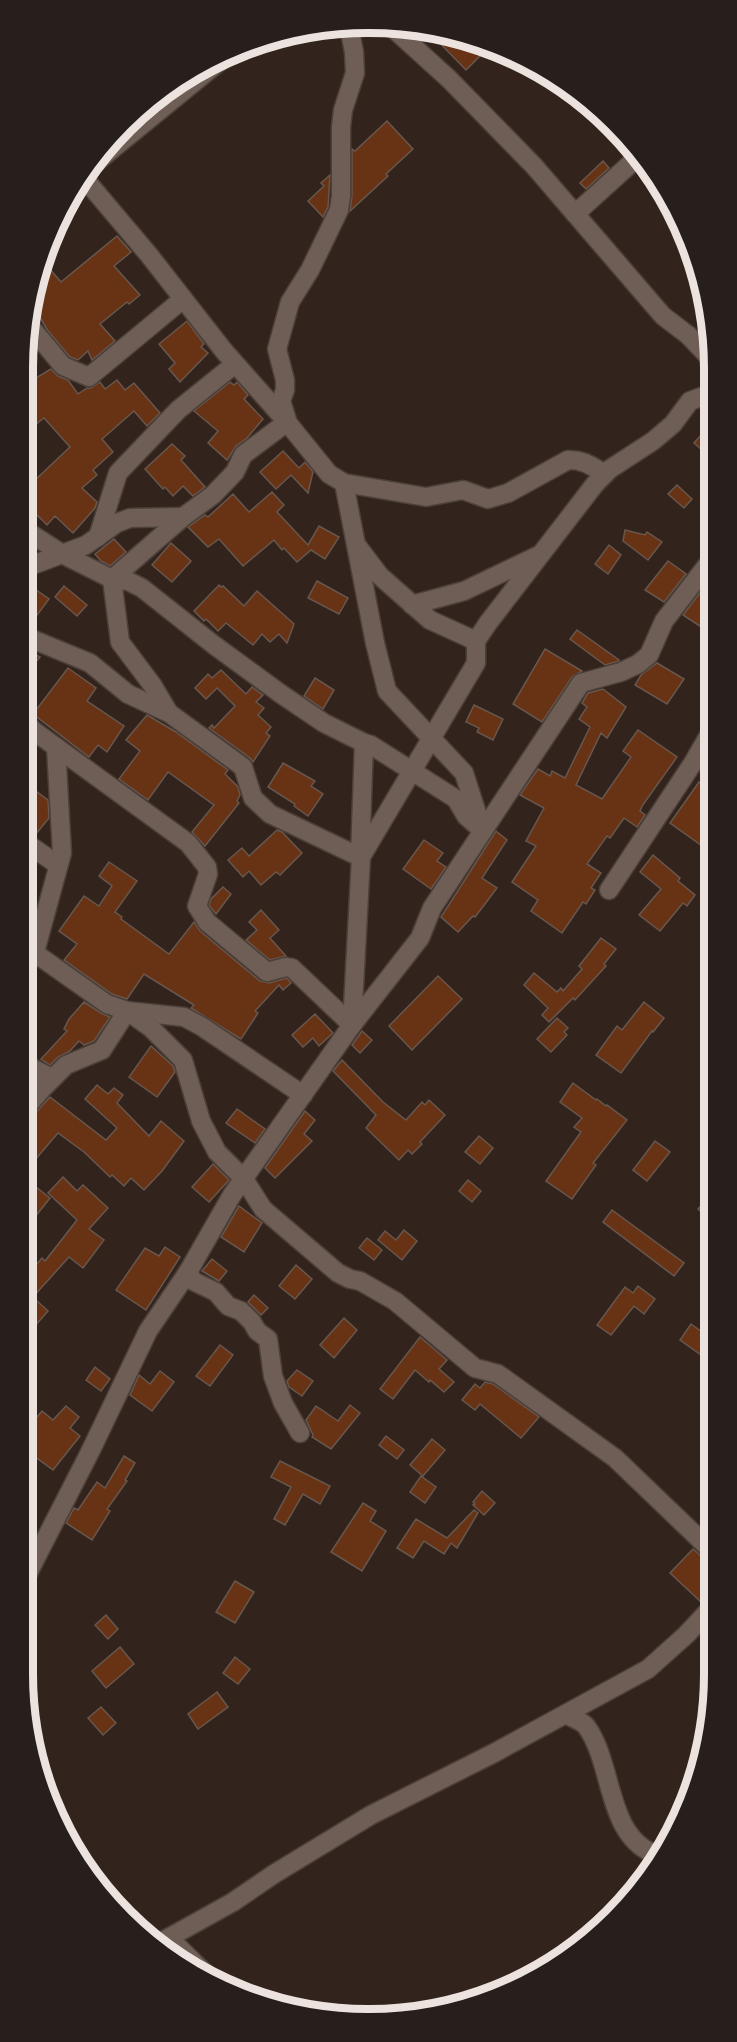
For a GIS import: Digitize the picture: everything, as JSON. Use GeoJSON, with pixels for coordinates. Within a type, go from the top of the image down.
{"type":"FeatureCollection","features":[{"type":"Feature","properties":{"kind":"street"},"geometry":{"type":"LineString","coordinates":[[287,422],[281,401],[285,381],[277,349],[290,302],[310,270],[339,210],[341,127],[355,73],[351,34]]}},
{"type":"Feature","properties":{"kind":"street"},"geometry":{"type":"LineString","coordinates":[[401,35],[457,87],[534,166],[663,316],[688,335],[703,351]]}},
{"type":"Feature","properties":{"kind":"street"},"geometry":{"type":"LineString","coordinates":[[120,143],[193,83]]}},
{"type":"Feature","properties":{"kind":"street"},"geometry":{"type":"LineString","coordinates":[[575,214],[633,161]]}},
{"type":"Feature","properties":{"kind":"street"},"geometry":{"type":"LineString","coordinates":[[89,184],[235,364],[287,422],[329,474],[344,483],[426,497],[463,490],[488,499],[508,493],[568,460],[586,462],[605,474]]}},
{"type":"Feature","properties":{"kind":"street"},"geometry":{"type":"LineString","coordinates":[[35,333],[63,366],[89,376],[183,299]]}},
{"type":"Feature","properties":{"kind":"street"},"geometry":{"type":"LineString","coordinates":[[98,537],[118,473],[178,410],[235,364]]}},
{"type":"Feature","properties":{"kind":"street"},"geometry":{"type":"LineString","coordinates":[[352,1025],[361,857],[476,663],[477,641],[595,484],[605,474],[653,441],[673,424],[690,401],[704,396]]}},
{"type":"Feature","properties":{"kind":"street"},"geometry":{"type":"LineString","coordinates":[[112,579],[183,517],[213,495],[235,472],[243,454],[287,422]]}},
{"type":"Feature","properties":{"kind":"street"},"geometry":{"type":"LineString","coordinates":[[344,483],[375,642],[387,691],[464,773],[482,830]]}},
{"type":"Feature","properties":{"kind":"street"},"geometry":{"type":"LineString","coordinates":[[33,565],[64,555],[98,537],[117,523],[130,518],[183,517]]}},
{"type":"Feature","properties":{"kind":"street"},"geometry":{"type":"LineString","coordinates":[[33,535],[64,555],[112,579],[128,581],[142,588],[214,645],[324,723],[371,745],[456,799],[466,816],[482,830]]}},
{"type":"Feature","properties":{"kind":"street"},"geometry":{"type":"LineString","coordinates":[[356,544],[380,576],[430,620],[477,641]]}},
{"type":"Feature","properties":{"kind":"street"},"geometry":{"type":"LineString","coordinates":[[412,604],[464,591],[542,554]]}},
{"type":"Feature","properties":{"kind":"street"},"geometry":{"type":"LineString","coordinates":[[33,1563],[90,1452],[148,1330],[188,1272],[232,1195],[352,1025],[420,938],[432,908],[482,830],[519,780],[581,683],[621,672],[638,664],[649,655],[664,621],[704,568]]}},
{"type":"Feature","properties":{"kind":"street"},"geometry":{"type":"LineString","coordinates":[[112,579],[120,642],[153,686],[169,713]]}},
{"type":"Feature","properties":{"kind":"street"},"geometry":{"type":"LineString","coordinates":[[33,640],[90,663],[128,694],[169,713],[243,767],[254,798],[270,814],[360,856],[364,743]]}},
{"type":"Feature","properties":{"kind":"street"},"geometry":{"type":"LineString","coordinates":[[33,730],[188,843],[207,867],[208,874],[197,906],[207,922],[267,972],[286,967],[292,968],[352,1025]]}},
{"type":"Feature","properties":{"kind":"street"},"geometry":{"type":"LineString","coordinates":[[609,890],[704,744]]}},
{"type":"Feature","properties":{"kind":"street"},"geometry":{"type":"LineString","coordinates":[[33,937],[62,853],[56,747]]}},
{"type":"Feature","properties":{"kind":"street"},"geometry":{"type":"LineString","coordinates":[[33,848],[58,865]]}},
{"type":"Feature","properties":{"kind":"street"},"geometry":{"type":"LineString","coordinates":[[33,951],[106,1004],[127,1011],[184,1017],[201,1026],[303,1095]]}},
{"type":"Feature","properties":{"kind":"street"},"geometry":{"type":"LineString","coordinates":[[33,1100],[66,1065],[102,1050],[127,1011]]}},
{"type":"Feature","properties":{"kind":"street"},"geometry":{"type":"LineString","coordinates":[[127,1011],[151,1028],[183,1060],[201,1121],[216,1152],[244,1179],[263,1209],[339,1273],[360,1281],[395,1301],[475,1368],[498,1374],[615,1458],[704,1543]]}},
{"type":"Feature","properties":{"kind":"street"},"geometry":{"type":"LineString","coordinates":[[33,1068],[52,1078]]}},
{"type":"Feature","properties":{"kind":"street"},"geometry":{"type":"LineString","coordinates":[[188,1272],[193,1281],[216,1292],[228,1306],[241,1311],[257,1331],[268,1339],[273,1376],[283,1403],[300,1433]]}},
{"type":"Feature","properties":{"kind":"street"},"geometry":{"type":"LineString","coordinates":[[165,1940],[233,1902],[274,1874],[371,1815],[494,1753],[648,1669],[704,1616]]}},
{"type":"Feature","properties":{"kind":"street"},"geometry":{"type":"LineString","coordinates":[[566,1714],[585,1724],[597,1745],[613,1793],[616,1810],[624,1827],[633,1839],[652,1853]]}},
{"type":"Feature","properties":{"kind":"building"},"geometry":{"type":"Polygon","coordinates":[[[436,40],[483,53],[466,70],[436,40]]]}},
{"type":"Feature","properties":{"kind":"building"},"geometry":{"type":"Polygon","coordinates":[[[387,121],[413,149],[350,211],[352,149],[355,151],[387,121]]]}},
{"type":"Feature","properties":{"kind":"building"},"geometry":{"type":"Polygon","coordinates":[[[603,161],[609,168],[586,189],[580,183],[603,161]]]}},
{"type":"Feature","properties":{"kind":"building"},"geometry":{"type":"Polygon","coordinates":[[[330,175],[328,207],[323,217],[308,201],[324,186],[321,183],[330,175]]]}},
{"type":"Feature","properties":{"kind":"building"},"geometry":{"type":"Polygon","coordinates":[[[117,236],[131,252],[114,266],[140,295],[129,304],[127,302],[100,324],[115,341],[92,360],[88,351],[78,360],[70,357],[48,331],[38,313],[49,268],[61,282],[117,236]]]}},
{"type":"Feature","properties":{"kind":"building"},"geometry":{"type":"Polygon","coordinates":[[[187,321],[204,344],[201,347],[208,353],[180,382],[169,369],[175,363],[159,344],[187,321]]]}},
{"type":"Feature","properties":{"kind":"building"},"geometry":{"type":"Polygon","coordinates":[[[51,369],[58,376],[68,380],[78,394],[100,382],[105,389],[117,380],[125,390],[134,383],[160,413],[147,426],[134,411],[102,439],[113,452],[93,470],[97,475],[82,488],[97,502],[95,508],[73,533],[55,516],[47,525],[33,511],[33,482],[70,447],[44,418],[33,426],[33,381],[51,369]]]}},
{"type":"Feature","properties":{"kind":"building"},"geometry":{"type":"Polygon","coordinates":[[[230,382],[234,385],[237,382],[248,395],[244,399],[263,419],[247,438],[236,446],[227,460],[208,443],[218,431],[194,411],[230,382]]]}},
{"type":"Feature","properties":{"kind":"building"},"geometry":{"type":"Polygon","coordinates":[[[704,432],[704,452],[694,443],[704,432]]]}},
{"type":"Feature","properties":{"kind":"building"},"geometry":{"type":"Polygon","coordinates":[[[172,444],[185,456],[181,460],[205,487],[193,496],[183,486],[173,496],[165,487],[163,489],[145,469],[172,444]]]}},
{"type":"Feature","properties":{"kind":"building"},"geometry":{"type":"Polygon","coordinates":[[[283,451],[299,468],[305,462],[313,472],[308,493],[291,475],[276,489],[260,472],[283,451]]]}},
{"type":"Feature","properties":{"kind":"building"},"geometry":{"type":"Polygon","coordinates":[[[677,485],[692,499],[684,508],[668,494],[677,485]]]}},
{"type":"Feature","properties":{"kind":"building"},"geometry":{"type":"Polygon","coordinates":[[[272,492],[284,505],[277,512],[308,545],[319,526],[339,537],[325,559],[311,550],[297,562],[274,540],[243,566],[219,539],[208,547],[188,527],[205,515],[208,517],[233,494],[249,512],[272,492]]]}},
{"type":"Feature","properties":{"kind":"building"},"geometry":{"type":"Polygon","coordinates":[[[625,530],[645,535],[647,532],[662,542],[648,560],[623,541],[625,530]]]}},
{"type":"Feature","properties":{"kind":"building"},"geometry":{"type":"Polygon","coordinates":[[[114,539],[126,552],[110,566],[95,554],[114,539]]]}},
{"type":"Feature","properties":{"kind":"building"},"geometry":{"type":"Polygon","coordinates":[[[171,543],[191,561],[172,582],[152,565],[171,543]]]}},
{"type":"Feature","properties":{"kind":"building"},"geometry":{"type":"Polygon","coordinates":[[[609,545],[621,555],[608,574],[595,564],[609,545]]]}},
{"type":"Feature","properties":{"kind":"building"},"geometry":{"type":"Polygon","coordinates":[[[668,561],[686,574],[664,602],[645,590],[668,561]]]}},
{"type":"Feature","properties":{"kind":"building"},"geometry":{"type":"Polygon","coordinates":[[[317,581],[348,598],[339,614],[308,598],[317,581]]]}},
{"type":"Feature","properties":{"kind":"building"},"geometry":{"type":"Polygon","coordinates":[[[219,585],[223,586],[244,606],[257,591],[294,624],[287,643],[279,634],[270,642],[262,634],[253,645],[226,623],[218,631],[206,619],[204,621],[194,611],[219,585]]]}},
{"type":"Feature","properties":{"kind":"building"},"geometry":{"type":"Polygon","coordinates":[[[64,586],[87,605],[77,616],[55,597],[64,586]]]}},
{"type":"Feature","properties":{"kind":"building"},"geometry":{"type":"Polygon","coordinates":[[[704,587],[704,629],[683,615],[704,587]]]}},
{"type":"Feature","properties":{"kind":"building"},"geometry":{"type":"Polygon","coordinates":[[[33,588],[49,599],[33,621],[33,588]]]}},
{"type":"Feature","properties":{"kind":"building"},"geometry":{"type":"Polygon","coordinates":[[[577,630],[619,661],[605,665],[570,639],[577,630]]]}},
{"type":"Feature","properties":{"kind":"building"},"geometry":{"type":"Polygon","coordinates":[[[545,649],[582,671],[572,677],[542,722],[513,704],[545,649]]]}},
{"type":"Feature","properties":{"kind":"building"},"geometry":{"type":"Polygon","coordinates":[[[33,653],[40,657],[33,666],[33,653]]]}},
{"type":"Feature","properties":{"kind":"building"},"geometry":{"type":"Polygon","coordinates":[[[657,663],[684,679],[667,704],[635,685],[641,675],[657,663]]]}},
{"type":"Feature","properties":{"kind":"building"},"geometry":{"type":"Polygon","coordinates":[[[68,668],[96,688],[87,701],[124,726],[107,752],[98,745],[89,757],[33,714],[68,668]]]}},
{"type":"Feature","properties":{"kind":"building"},"geometry":{"type":"Polygon","coordinates":[[[221,670],[246,694],[252,687],[263,695],[256,702],[264,708],[258,715],[271,727],[266,733],[270,736],[253,762],[209,728],[212,725],[214,728],[235,706],[217,688],[206,699],[195,688],[208,674],[212,678],[221,670]]]}},
{"type":"Feature","properties":{"kind":"building"},"geometry":{"type":"Polygon","coordinates":[[[315,678],[334,690],[323,709],[304,696],[315,678]]]}},
{"type":"Feature","properties":{"kind":"building"},"geometry":{"type":"Polygon","coordinates":[[[603,689],[626,707],[607,738],[601,733],[576,785],[602,799],[631,757],[623,751],[638,730],[677,757],[642,806],[640,811],[645,815],[637,827],[624,818],[610,838],[607,836],[587,864],[601,873],[591,888],[595,890],[586,904],[583,902],[562,933],[531,911],[538,900],[512,882],[536,846],[526,841],[544,808],[520,795],[538,769],[550,776],[552,771],[565,778],[590,727],[579,719],[587,707],[582,703],[588,693],[603,689]]]}},
{"type":"Feature","properties":{"kind":"building"},"geometry":{"type":"Polygon","coordinates":[[[474,705],[503,719],[493,740],[477,732],[479,728],[466,722],[474,705]]]}},
{"type":"Feature","properties":{"kind":"building"},"geometry":{"type":"Polygon","coordinates":[[[147,715],[176,732],[228,770],[225,774],[238,787],[240,795],[237,801],[239,803],[205,846],[192,832],[214,805],[168,772],[148,800],[119,779],[140,751],[126,740],[147,715]]]}},
{"type":"Feature","properties":{"kind":"building"},"geometry":{"type":"Polygon","coordinates":[[[283,763],[315,781],[311,786],[323,794],[308,816],[294,806],[295,804],[268,787],[283,763]]]}},
{"type":"Feature","properties":{"kind":"building"},"geometry":{"type":"Polygon","coordinates":[[[699,782],[704,785],[704,847],[670,823],[699,782]]]}},
{"type":"Feature","properties":{"kind":"building"},"geometry":{"type":"Polygon","coordinates":[[[33,789],[48,800],[49,818],[35,835],[33,834],[33,789]]]}},
{"type":"Feature","properties":{"kind":"building"},"geometry":{"type":"Polygon","coordinates":[[[277,830],[282,832],[302,853],[280,875],[276,872],[261,885],[249,871],[243,877],[228,860],[242,848],[249,856],[277,830]]]}},
{"type":"Feature","properties":{"kind":"building"},"geometry":{"type":"Polygon","coordinates":[[[496,831],[507,840],[482,878],[497,888],[475,917],[473,916],[458,932],[441,917],[496,831]]]}},
{"type":"Feature","properties":{"kind":"building"},"geometry":{"type":"Polygon","coordinates":[[[424,840],[443,853],[437,861],[446,867],[431,889],[403,869],[424,840]]]}},
{"type":"Feature","properties":{"kind":"building"},"geometry":{"type":"Polygon","coordinates":[[[653,855],[680,878],[678,881],[695,895],[687,906],[683,903],[660,931],[639,915],[661,889],[640,872],[653,855]]]}},
{"type":"Feature","properties":{"kind":"building"},"geometry":{"type":"Polygon","coordinates":[[[109,862],[137,881],[115,912],[122,917],[121,919],[169,954],[194,922],[200,931],[260,981],[269,983],[287,978],[291,983],[283,990],[279,985],[255,1011],[258,1013],[241,1039],[191,1008],[194,1005],[144,974],[127,999],[112,994],[64,960],[77,944],[59,931],[84,896],[99,906],[112,886],[99,876],[109,862]]]}},
{"type":"Feature","properties":{"kind":"building"},"geometry":{"type":"Polygon","coordinates":[[[223,887],[231,894],[216,914],[209,905],[211,899],[223,887]]]}},
{"type":"Feature","properties":{"kind":"building"},"geometry":{"type":"Polygon","coordinates":[[[261,910],[279,930],[270,938],[286,956],[270,960],[246,940],[257,930],[249,922],[261,910]]]}},
{"type":"Feature","properties":{"kind":"building"},"geometry":{"type":"Polygon","coordinates":[[[601,938],[616,949],[604,964],[606,966],[575,1000],[573,998],[549,1022],[542,1015],[548,1008],[524,985],[534,973],[557,992],[561,988],[563,991],[582,969],[579,966],[601,938]]]}},
{"type":"Feature","properties":{"kind":"building"},"geometry":{"type":"Polygon","coordinates":[[[438,976],[462,999],[412,1050],[389,1026],[438,976]]]}},
{"type":"Feature","properties":{"kind":"building"},"geometry":{"type":"Polygon","coordinates":[[[84,1002],[110,1017],[94,1041],[84,1045],[79,1041],[70,1051],[58,1057],[50,1065],[41,1059],[67,1031],[64,1029],[69,1019],[84,1002]]]}},
{"type":"Feature","properties":{"kind":"building"},"geometry":{"type":"Polygon","coordinates":[[[644,1002],[664,1018],[621,1073],[596,1055],[617,1026],[622,1030],[644,1002]]]}},
{"type":"Feature","properties":{"kind":"building"},"geometry":{"type":"Polygon","coordinates":[[[315,1014],[333,1033],[319,1046],[313,1038],[303,1047],[292,1035],[315,1014]]]}},
{"type":"Feature","properties":{"kind":"building"},"geometry":{"type":"Polygon","coordinates":[[[557,1018],[568,1028],[564,1032],[567,1035],[551,1052],[537,1039],[557,1018]]]}},
{"type":"Feature","properties":{"kind":"building"},"geometry":{"type":"Polygon","coordinates":[[[362,1031],[372,1040],[360,1053],[352,1045],[362,1031]]]}},
{"type":"Feature","properties":{"kind":"building"},"geometry":{"type":"Polygon","coordinates":[[[151,1046],[173,1066],[175,1072],[157,1097],[129,1077],[151,1046]]]}},
{"type":"Feature","properties":{"kind":"building"},"geometry":{"type":"Polygon","coordinates":[[[342,1060],[383,1102],[406,1120],[422,1102],[425,1105],[429,1100],[445,1115],[412,1154],[408,1150],[399,1160],[366,1128],[376,1115],[333,1071],[342,1060]]]}},
{"type":"Feature","properties":{"kind":"building"},"geometry":{"type":"Polygon","coordinates":[[[573,1083],[627,1120],[593,1163],[596,1165],[572,1199],[546,1181],[581,1132],[574,1127],[582,1118],[560,1102],[573,1083]]]}},
{"type":"Feature","properties":{"kind":"building"},"geometry":{"type":"Polygon","coordinates":[[[97,1085],[108,1094],[114,1088],[123,1095],[117,1103],[149,1136],[161,1121],[184,1141],[162,1171],[144,1190],[131,1178],[124,1186],[112,1175],[110,1177],[84,1152],[58,1133],[33,1162],[33,1116],[50,1097],[106,1140],[117,1128],[85,1099],[97,1085]]]}},
{"type":"Feature","properties":{"kind":"building"},"geometry":{"type":"Polygon","coordinates":[[[237,1109],[265,1129],[255,1143],[226,1123],[237,1109]]]}},
{"type":"Feature","properties":{"kind":"building"},"geometry":{"type":"Polygon","coordinates":[[[305,1111],[315,1120],[304,1134],[312,1141],[275,1178],[265,1168],[305,1111]]]}},
{"type":"Feature","properties":{"kind":"building"},"geometry":{"type":"Polygon","coordinates":[[[479,1136],[493,1148],[480,1164],[465,1152],[479,1136]]]}},
{"type":"Feature","properties":{"kind":"building"},"geometry":{"type":"Polygon","coordinates":[[[655,1141],[670,1152],[647,1181],[633,1170],[655,1141]]]}},
{"type":"Feature","properties":{"kind":"building"},"geometry":{"type":"Polygon","coordinates":[[[213,1164],[229,1180],[209,1202],[192,1187],[213,1164]]]}},
{"type":"Feature","properties":{"kind":"building"},"geometry":{"type":"Polygon","coordinates":[[[63,1177],[77,1191],[83,1185],[108,1208],[89,1229],[104,1240],[83,1268],[69,1257],[33,1297],[33,1268],[42,1258],[45,1261],[77,1220],[48,1193],[63,1177]]]}},
{"type":"Feature","properties":{"kind":"building"},"geometry":{"type":"Polygon","coordinates":[[[468,1180],[481,1191],[472,1202],[459,1191],[468,1180]]]}},
{"type":"Feature","properties":{"kind":"building"},"geometry":{"type":"Polygon","coordinates":[[[33,1185],[50,1198],[33,1219],[33,1185]]]}},
{"type":"Feature","properties":{"kind":"building"},"geometry":{"type":"Polygon","coordinates":[[[704,1202],[704,1215],[698,1209],[704,1202]]]}},
{"type":"Feature","properties":{"kind":"building"},"geometry":{"type":"Polygon","coordinates":[[[239,1206],[262,1223],[244,1252],[221,1237],[239,1206]]]}},
{"type":"Feature","properties":{"kind":"building"},"geometry":{"type":"Polygon","coordinates":[[[612,1210],[684,1263],[674,1276],[603,1222],[612,1210]]]}},
{"type":"Feature","properties":{"kind":"building"},"geometry":{"type":"Polygon","coordinates":[[[404,1230],[417,1241],[402,1260],[378,1240],[385,1231],[396,1240],[404,1230]]]}},
{"type":"Feature","properties":{"kind":"building"},"geometry":{"type":"Polygon","coordinates":[[[367,1238],[382,1250],[374,1260],[359,1248],[367,1238]]]}},
{"type":"Feature","properties":{"kind":"building"},"geometry":{"type":"Polygon","coordinates":[[[165,1247],[180,1257],[146,1310],[116,1290],[145,1248],[159,1256],[165,1247]]]}},
{"type":"Feature","properties":{"kind":"building"},"geometry":{"type":"Polygon","coordinates":[[[212,1259],[227,1271],[219,1281],[202,1271],[212,1259]]]}},
{"type":"Feature","properties":{"kind":"building"},"geometry":{"type":"Polygon","coordinates":[[[296,1265],[312,1279],[295,1299],[279,1286],[296,1265]]]}},
{"type":"Feature","properties":{"kind":"building"},"geometry":{"type":"Polygon","coordinates":[[[638,1286],[655,1299],[644,1314],[634,1306],[611,1335],[597,1325],[625,1287],[633,1293],[638,1286]]]}},
{"type":"Feature","properties":{"kind":"building"},"geometry":{"type":"Polygon","coordinates":[[[254,1295],[268,1308],[261,1315],[248,1302],[254,1295]]]}},
{"type":"Feature","properties":{"kind":"building"},"geometry":{"type":"Polygon","coordinates":[[[36,1300],[48,1311],[33,1328],[33,1303],[36,1300]]]}},
{"type":"Feature","properties":{"kind":"building"},"geometry":{"type":"Polygon","coordinates":[[[344,1318],[357,1330],[334,1358],[320,1345],[344,1318]]]}},
{"type":"Feature","properties":{"kind":"building"},"geometry":{"type":"Polygon","coordinates":[[[691,1324],[704,1333],[704,1351],[701,1355],[680,1340],[691,1324]]]}},
{"type":"Feature","properties":{"kind":"building"},"geometry":{"type":"Polygon","coordinates":[[[420,1337],[447,1360],[439,1369],[454,1382],[444,1392],[415,1370],[393,1399],[380,1389],[420,1337]]]}},
{"type":"Feature","properties":{"kind":"building"},"geometry":{"type":"Polygon","coordinates":[[[220,1345],[233,1355],[210,1386],[196,1376],[220,1345]]]}},
{"type":"Feature","properties":{"kind":"building"},"geometry":{"type":"Polygon","coordinates":[[[95,1367],[110,1379],[101,1391],[86,1380],[95,1367]]]}},
{"type":"Feature","properties":{"kind":"building"},"geometry":{"type":"Polygon","coordinates":[[[297,1370],[313,1381],[302,1396],[289,1387],[287,1381],[297,1370]]]}},
{"type":"Feature","properties":{"kind":"building"},"geometry":{"type":"Polygon","coordinates":[[[160,1371],[174,1382],[152,1411],[130,1395],[139,1375],[150,1384],[160,1371]]]}},
{"type":"Feature","properties":{"kind":"building"},"geometry":{"type":"Polygon","coordinates":[[[485,1382],[493,1384],[539,1417],[521,1438],[480,1404],[475,1410],[462,1400],[475,1384],[480,1388],[485,1382]]]}},
{"type":"Feature","properties":{"kind":"building"},"geometry":{"type":"Polygon","coordinates":[[[350,1405],[360,1413],[331,1449],[312,1437],[306,1420],[316,1406],[338,1421],[350,1405]]]}},
{"type":"Feature","properties":{"kind":"building"},"geometry":{"type":"Polygon","coordinates":[[[66,1406],[79,1417],[70,1428],[80,1436],[53,1470],[33,1455],[33,1422],[42,1411],[53,1420],[66,1406]]]}},
{"type":"Feature","properties":{"kind":"building"},"geometry":{"type":"Polygon","coordinates":[[[386,1436],[404,1450],[397,1459],[379,1445],[386,1436]]]}},
{"type":"Feature","properties":{"kind":"building"},"geometry":{"type":"Polygon","coordinates":[[[432,1439],[445,1450],[423,1476],[410,1465],[432,1439]]]}},
{"type":"Feature","properties":{"kind":"building"},"geometry":{"type":"Polygon","coordinates":[[[124,1456],[135,1463],[125,1480],[127,1481],[107,1509],[110,1511],[92,1540],[66,1523],[74,1508],[78,1510],[97,1482],[105,1488],[124,1456]]]}},
{"type":"Feature","properties":{"kind":"building"},"geometry":{"type":"Polygon","coordinates":[[[280,1461],[330,1486],[320,1504],[303,1494],[285,1525],[274,1519],[291,1487],[271,1477],[280,1461]]]}},
{"type":"Feature","properties":{"kind":"building"},"geometry":{"type":"Polygon","coordinates":[[[421,1476],[436,1487],[425,1503],[410,1492],[421,1476]]]}},
{"type":"Feature","properties":{"kind":"building"},"geometry":{"type":"Polygon","coordinates":[[[482,1491],[495,1503],[484,1515],[473,1505],[482,1491]]]}},
{"type":"Feature","properties":{"kind":"building"},"geometry":{"type":"Polygon","coordinates":[[[363,1503],[376,1511],[370,1521],[386,1531],[362,1571],[331,1552],[363,1503]]]}},
{"type":"Feature","properties":{"kind":"building"},"geometry":{"type":"Polygon","coordinates":[[[474,1510],[478,1513],[457,1548],[451,1543],[444,1554],[424,1541],[413,1558],[397,1548],[416,1519],[447,1538],[474,1510]]]}},
{"type":"Feature","properties":{"kind":"building"},"geometry":{"type":"Polygon","coordinates":[[[693,1549],[704,1558],[704,1599],[701,1602],[670,1573],[693,1549]]]}},
{"type":"Feature","properties":{"kind":"building"},"geometry":{"type":"Polygon","coordinates":[[[235,1581],[254,1592],[235,1623],[216,1612],[235,1581]]]}},
{"type":"Feature","properties":{"kind":"building"},"geometry":{"type":"Polygon","coordinates":[[[106,1615],[118,1629],[108,1639],[95,1625],[106,1615]]]}},
{"type":"Feature","properties":{"kind":"building"},"geometry":{"type":"Polygon","coordinates":[[[120,1647],[134,1664],[106,1688],[92,1671],[120,1647]]]}},
{"type":"Feature","properties":{"kind":"building"},"geometry":{"type":"Polygon","coordinates":[[[235,1657],[250,1669],[238,1684],[223,1673],[235,1657]]]}},
{"type":"Feature","properties":{"kind":"building"},"geometry":{"type":"Polygon","coordinates":[[[217,1692],[228,1707],[198,1729],[188,1714],[217,1692]]]}},
{"type":"Feature","properties":{"kind":"building"},"geometry":{"type":"Polygon","coordinates":[[[101,1707],[116,1723],[103,1735],[88,1718],[101,1707]]]}}]}
